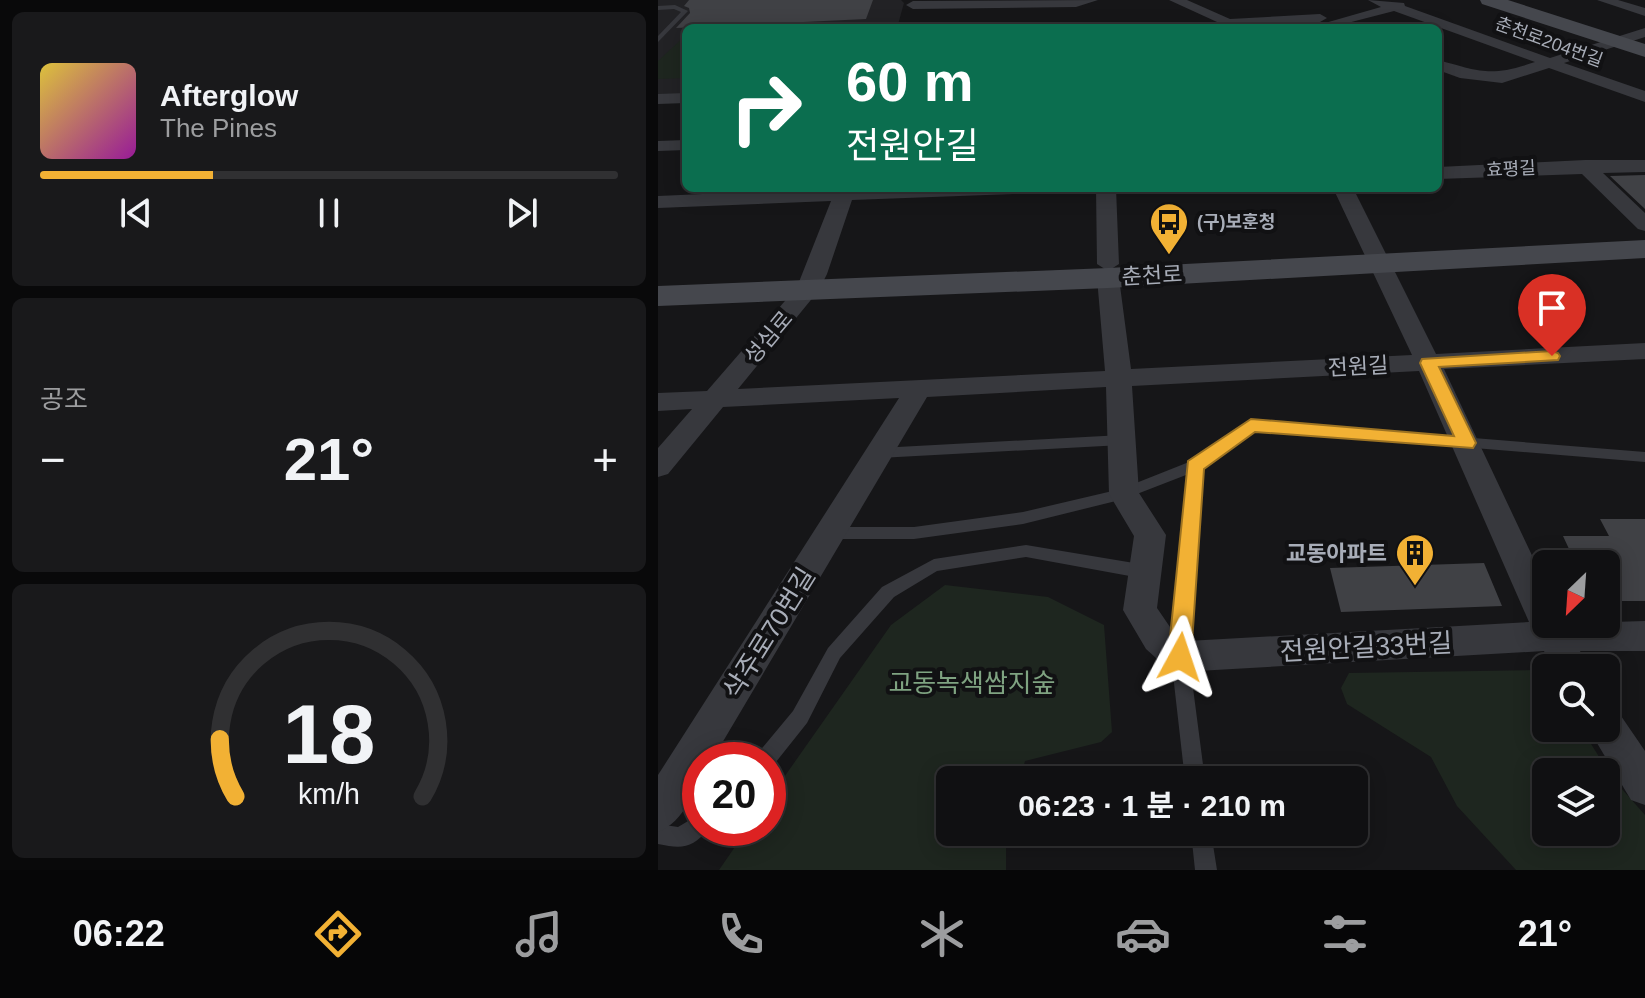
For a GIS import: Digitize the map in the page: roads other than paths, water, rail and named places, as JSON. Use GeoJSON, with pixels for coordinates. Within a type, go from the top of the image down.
{"type":"FeatureCollection","features":[{"type":"Feature","properties":{"kind":"street"},"geometry":{"type":"LineString","coordinates":[[911,7],[1076,3],[1091,0]]}},
{"type":"Feature","properties":{"kind":"street"},"geometry":{"type":"LineString","coordinates":[[1176,0],[1228,23],[1239,24]]}},
{"type":"Feature","properties":{"kind":"street","name":"춘천로204번길"},"geometry":{"type":"LineString","coordinates":[[1375,0],[1441,24]]}},
{"type":"Feature","properties":{"kind":"street"},"geometry":{"type":"LineString","coordinates":[[1291,24],[1332,23],[1419,0]]}},
{"type":"Feature","properties":{"kind":"street"},"geometry":{"type":"LineString","coordinates":[[1489,0],[1645,51]]}},
{"type":"Feature","properties":{"kind":"street"},"geometry":{"type":"LineString","coordinates":[[1604,0],[1645,12]]}},
{"type":"Feature","properties":{"kind":"street"},"geometry":{"type":"LineString","coordinates":[[1287,4],[1332,23]]}},
{"type":"Feature","properties":{"kind":"street","name":"춘천로204번길"},"geometry":{"type":"LineString","coordinates":[[1442,24],[1645,97]]}},
{"type":"Feature","properties":{"kind":"street"},"geometry":{"type":"LineString","coordinates":[[1442,66],[1460,73],[1502,78],[1645,32]]}},
{"type":"Feature","properties":{"kind":"street"},"geometry":{"type":"LineString","coordinates":[[658,99],[682,98]]}},
{"type":"Feature","properties":{"kind":"street"},"geometry":{"type":"LineString","coordinates":[[658,146],[682,145]]}},
{"type":"Feature","properties":{"kind":"street"},"geometry":{"type":"LineString","coordinates":[[1585,166],[1645,225]]}},
{"type":"Feature","properties":{"kind":"street","name":"효평길"},"geometry":{"type":"LineString","coordinates":[[1442,173],[1645,166]]}},
{"type":"Feature","properties":{"kind":"street"},"geometry":{"type":"LineString","coordinates":[[658,202],[828,192]]}},
{"type":"Feature","properties":{"kind":"street","name":"성심로"},"geometry":{"type":"LineString","coordinates":[[658,467],[811,282],[845,192]]}},
{"type":"Feature","properties":{"kind":"street"},"geometry":{"type":"LineString","coordinates":[[1106,192],[1108,271],[1119,379],[1124,494],[1150,535],[1140,610],[1158,638],[1180,657]]}},
{"type":"Feature","properties":{"kind":"street"},"geometry":{"type":"LineString","coordinates":[[1345,192],[1467,443],[1532,591]]}},
{"type":"Feature","properties":{"kind":"street","name":"춘천로"},"geometry":{"type":"LineString","coordinates":[[658,281],[811,282],[1108,271],[1635,240],[1645,243]]}},
{"type":"Feature","properties":{"kind":"street","name":"춘천로"},"geometry":{"type":"LineString","coordinates":[[1375,257],[1645,249]]}},
{"type":"Feature","properties":{"kind":"street","name":"춘천로"},"geometry":{"type":"LineString","coordinates":[[658,296],[811,282]]}},
{"type":"Feature","properties":{"kind":"street","name":"전원길"},"geometry":{"type":"LineString","coordinates":[[658,402],[1645,351]]}},
{"type":"Feature","properties":{"kind":"street","name":"삭주로70번길"},"geometry":{"type":"LineString","coordinates":[[658,812],[918,389]]}},
{"type":"Feature","properties":{"kind":"street","name":"전원안길33번길"},"geometry":{"type":"LineString","coordinates":[[1180,657],[1532,629]]}},
{"type":"Feature","properties":{"kind":"street","name":"전원안길33번길"},"geometry":{"type":"LineString","coordinates":[[1620,634],[1645,636]]}},
{"type":"Feature","properties":{"kind":"street"},"geometry":{"type":"LineString","coordinates":[[1617,742],[1645,786]]}},
{"type":"Feature","properties":{"kind":"lane"},"geometry":{"type":"LineString","coordinates":[[658,8],[675,7],[685,11],[660,36]]}},
{"type":"Feature","properties":{"kind":"lane"},"geometry":{"type":"LineString","coordinates":[[831,533],[914,533],[1023,518],[1124,494],[1194,466],[1251,425],[1645,457]]}},
{"type":"Feature","properties":{"kind":"lane"},"geometry":{"type":"LineString","coordinates":[[879,453],[1122,440]]}},
{"type":"Feature","properties":{"kind":"lane"},"geometry":{"type":"LineString","coordinates":[[1193,766],[1180,657],[1194,466]]}},
{"type":"Feature","properties":{"kind":"lane"},"geometry":{"type":"LineString","coordinates":[[780,742],[800,717],[834,653],[888,592],[934,565],[1026,551],[1146,572]]}},
{"type":"Feature","properties":{"kind":"lane"},"geometry":{"type":"LineString","coordinates":[[658,834],[682,837]]}},
{"type":"Feature","properties":{"kind":"lane"},"geometry":{"type":"LineString","coordinates":[[1203,846],[1206,870]]}},
{"type":"Feature","properties":{"kind":"place","name":"(구)보훈청"},"geometry":{"type":"Point","coordinates":[1169,256]}},
{"type":"Feature","properties":{"kind":"place","name":"교동아파트"},"geometry":{"type":"Point","coordinates":[1415,587]}},
{"type":"Feature","properties":{"kind":"park label","name":"교동녹색쌈지숲"},"geometry":{"type":"Point","coordinates":[972,683]}}]}
